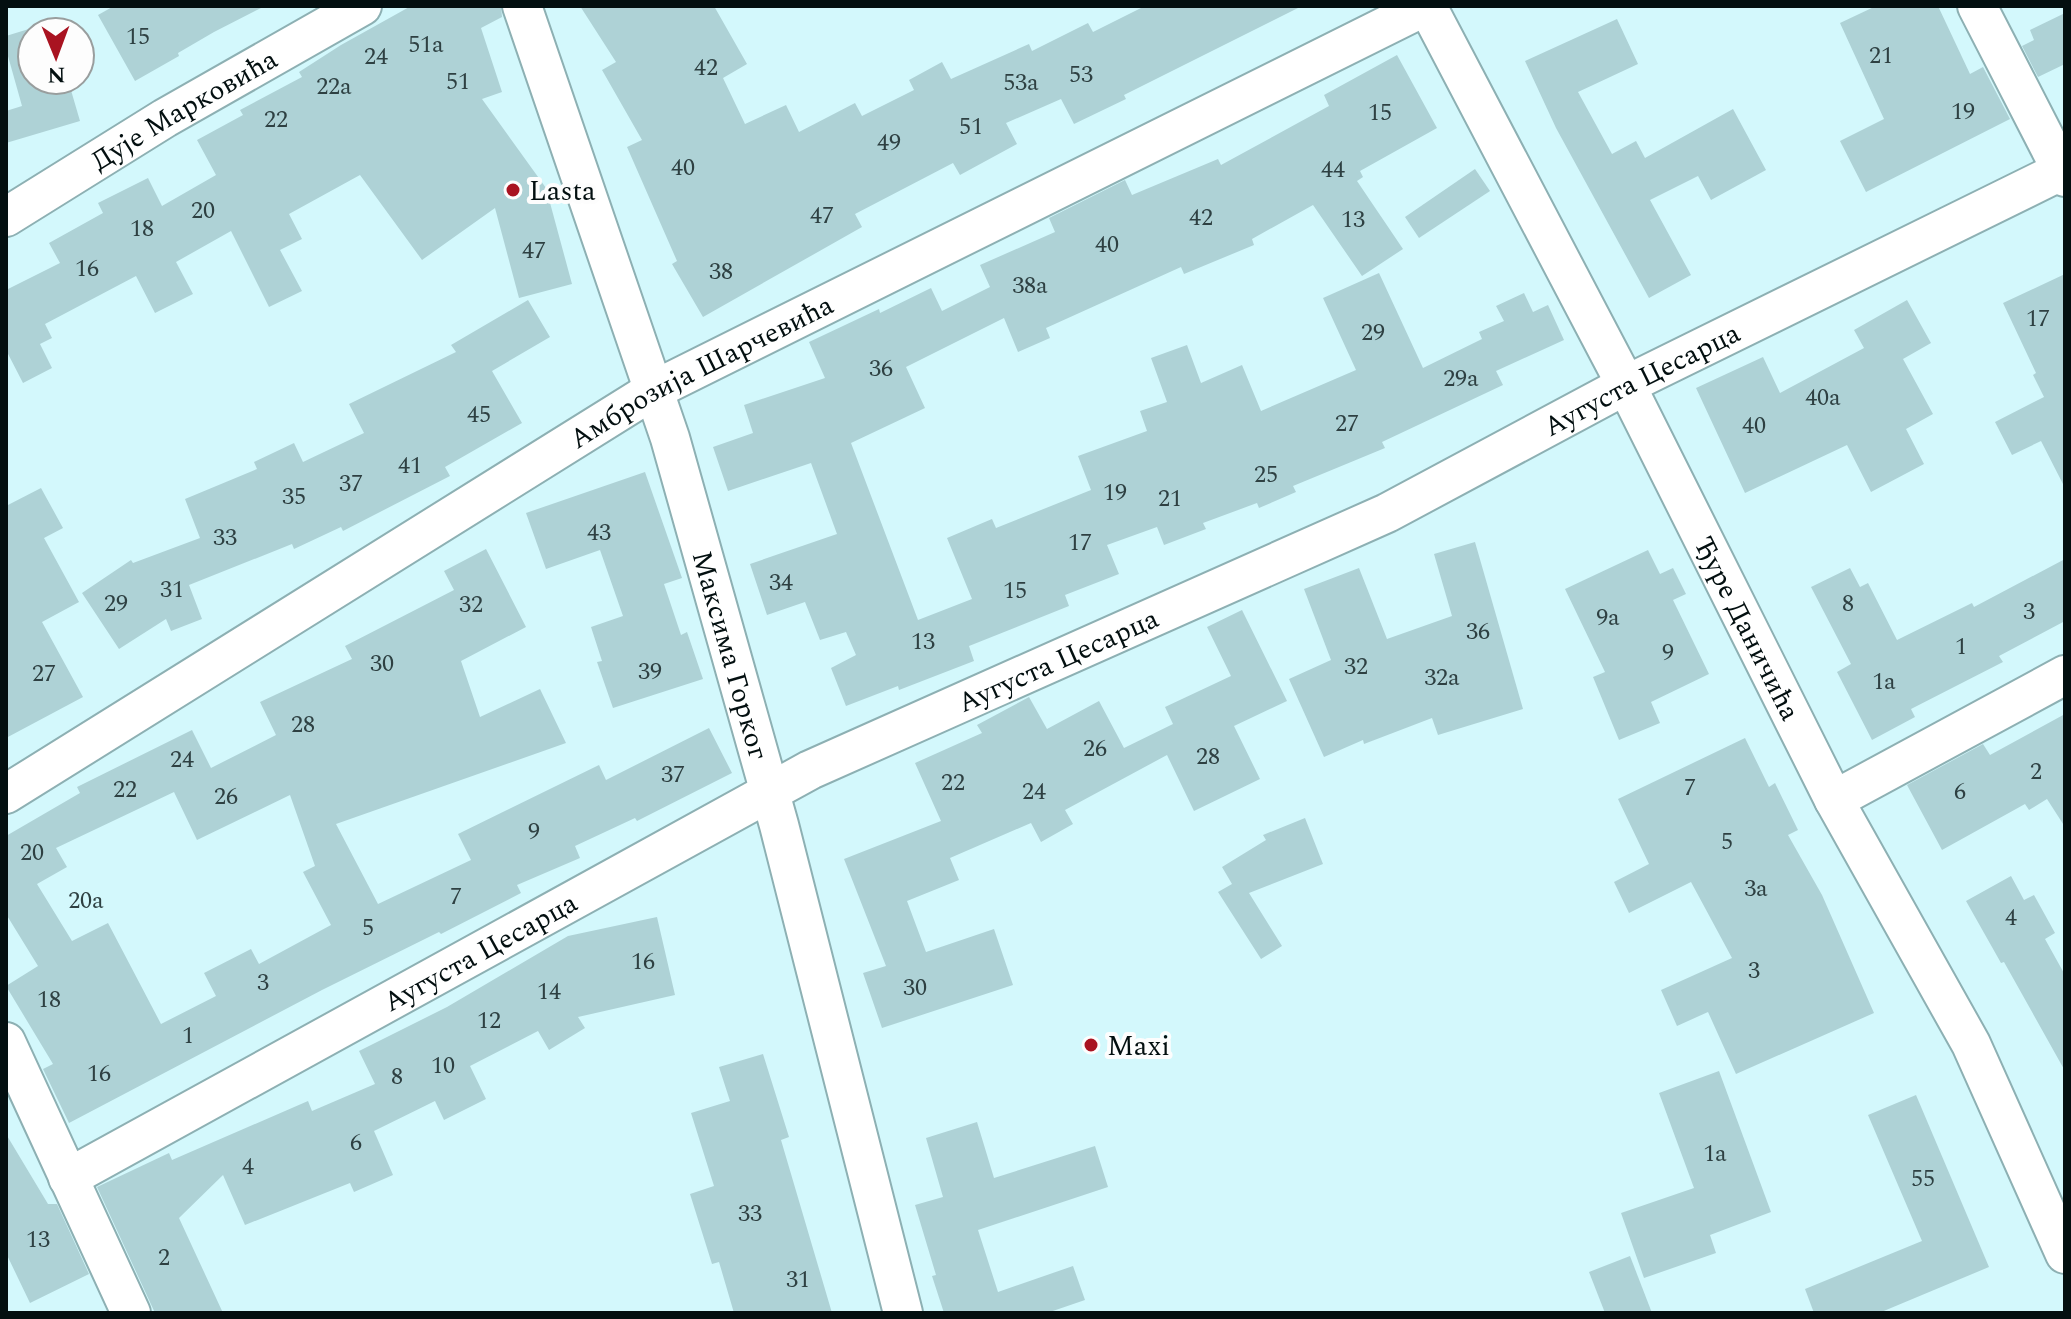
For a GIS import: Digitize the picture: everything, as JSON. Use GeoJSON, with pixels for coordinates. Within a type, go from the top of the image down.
{"type":"FeatureCollection","features":[{"type":"Feature","properties":{"kind":"street","name":"Дује Марковића"},"geometry":{"type":"LineString","coordinates":[[6,217],[165,118],[362,6]]}},
{"type":"Feature","properties":{"kind":"street","name":"Максима Горког"},"geometry":{"type":"LineString","coordinates":[[522,6],[674,453],[769,791],[903,1313]]}},
{"type":"Feature","properties":{"kind":"street","name":"Амброзија Шарчевића"},"geometry":{"type":"LineString","coordinates":[[6,794],[652,391],[1426,6]]}},
{"type":"Feature","properties":{"kind":"street","name":"Ђуре Даничића"},"geometry":{"type":"LineString","coordinates":[[1426,6],[1626,385],[1834,800],[1971,1044],[2065,1254]]}},
{"type":"Feature","properties":{"kind":"street"},"geometry":{"type":"LineString","coordinates":[[1977,6],[2063,174]]}},
{"type":"Feature","properties":{"kind":"street","name":"Аугуста Цесарца"},"geometry":{"type":"LineString","coordinates":[[68,1178],[824,763],[1387,513],[1626,385],[2063,174]]}},
{"type":"Feature","properties":{"kind":"street"},"geometry":{"type":"LineString","coordinates":[[1834,800],[2065,675]]}},
{"type":"Feature","properties":{"kind":"street"},"geometry":{"type":"LineString","coordinates":[[6,1042],[131,1313]]}},
{"type":"Feature","properties":{"kind":"building"},"geometry":{"type":"Polygon","coordinates":[[[114,6],[265,6],[214,32],[135,81],[98,15],[114,6]]]}},
{"type":"Feature","properties":{"kind":"building"},"geometry":{"type":"Polygon","coordinates":[[[411,6],[501,6],[502,17],[481,28],[502,92],[482,99],[546,188],[572,284],[519,298],[495,208],[422,260],[360,175],[289,214],[302,239],[280,250],[302,291],[269,307],[231,231],[176,262],[193,294],[155,313],[136,276],[45,324],[52,338],[40,344],[52,368],[23,383],[6,350],[6,290],[60,263],[49,243],[103,213],[98,203],[148,178],[162,206],[216,175],[197,140],[243,115],[240,110],[302,77],[299,72],[341,45],[411,6]]]}},
{"type":"Feature","properties":{"kind":"building"},"geometry":{"type":"Polygon","coordinates":[[[580,6],[714,6],[747,64],[723,78],[745,124],[786,105],[799,132],[855,103],[862,116],[914,90],[909,80],[942,62],[951,79],[1029,44],[1032,51],[1088,23],[1093,32],[1145,6],[1302,6],[1124,95],[1126,99],[1074,124],[1061,99],[1006,123],[1017,144],[960,175],[953,163],[855,214],[862,227],[703,317],[672,264],[677,261],[627,147],[642,140],[602,70],[616,62],[580,6]]]}},
{"type":"Feature","properties":{"kind":"building"},"geometry":{"type":"Polygon","coordinates":[[[1876,6],[1938,6],[1970,74],[1983,67],[2010,119],[1866,192],[1840,141],[1884,119],[1840,23],[1876,6]]]}},
{"type":"Feature","properties":{"kind":"building"},"geometry":{"type":"Polygon","coordinates":[[[2065,13],[2065,64],[2038,77],[2022,46],[2034,40],[2030,30],[2065,13]]]}},
{"type":"Feature","properties":{"kind":"building"},"geometry":{"type":"Polygon","coordinates":[[[1617,19],[1638,64],[1578,92],[1612,154],[1636,141],[1645,158],[1733,109],[1766,170],[1711,200],[1698,176],[1650,200],[1691,275],[1649,298],[1556,128],[1525,61],[1617,19]]]}},
{"type":"Feature","properties":{"kind":"building"},"geometry":{"type":"Polygon","coordinates":[[[16,33],[16,85],[6,49],[6,36],[16,33]]]}},
{"type":"Feature","properties":{"kind":"building"},"geometry":{"type":"Polygon","coordinates":[[[1397,55],[1437,128],[1360,171],[1363,177],[1357,181],[1403,249],[1362,276],[1313,205],[1252,239],[1254,245],[1184,274],[1181,267],[1046,328],[1050,338],[1018,352],[1004,318],[906,367],[925,408],[851,443],[918,620],[972,599],[947,538],[992,519],[996,528],[1091,490],[1078,456],[1147,431],[1140,411],[1167,402],[1151,358],[1187,345],[1201,383],[1242,365],[1261,411],[1356,370],[1323,298],[1379,273],[1423,368],[1482,339],[1479,332],[1504,321],[1496,306],[1524,293],[1533,312],[1548,305],[1564,340],[1496,371],[1503,385],[1382,442],[1385,448],[1293,486],[1296,492],[1259,508],[1257,503],[1203,523],[1206,529],[1164,545],[1157,527],[1107,545],[1119,574],[1065,595],[1069,606],[969,646],[974,661],[899,690],[898,686],[846,706],[831,668],[856,655],[846,632],[820,640],[805,602],[767,615],[750,564],[837,534],[811,463],[728,491],[713,447],[753,433],[744,405],[825,378],[809,342],[931,288],[942,311],[990,287],[980,265],[1055,232],[1049,218],[1125,180],[1132,195],[1218,159],[1221,165],[1329,106],[1324,95],[1397,55]]]}},
{"type":"Feature","properties":{"kind":"building"},"geometry":{"type":"Polygon","coordinates":[[[19,96],[73,96],[80,121],[6,143],[6,111],[22,106],[19,96]]]}},
{"type":"Feature","properties":{"kind":"building"},"geometry":{"type":"Polygon","coordinates":[[[1475,169],[1490,191],[1419,238],[1405,217],[1475,169]]]}},
{"type":"Feature","properties":{"kind":"building"},"geometry":{"type":"Polygon","coordinates":[[[2065,274],[2065,488],[2041,441],[2012,455],[1995,422],[2044,397],[2003,303],[2065,274]]]}},
{"type":"Feature","properties":{"kind":"building"},"geometry":{"type":"Polygon","coordinates":[[[528,300],[550,337],[492,371],[522,423],[445,467],[450,476],[343,531],[341,527],[294,549],[292,544],[189,585],[202,619],[171,631],[166,619],[119,649],[82,593],[131,560],[133,563],[200,538],[185,499],[257,469],[254,462],[294,443],[303,462],[364,433],[349,404],[456,352],[451,345],[528,300]]]}},
{"type":"Feature","properties":{"kind":"building"},"geometry":{"type":"Polygon","coordinates":[[[1907,300],[1931,343],[1903,359],[1933,414],[1906,429],[1924,464],[1871,492],[1847,445],[1745,493],[1696,388],[1763,357],[1780,393],[1864,348],[1854,330],[1907,300]]]}},
{"type":"Feature","properties":{"kind":"building"},"geometry":{"type":"Polygon","coordinates":[[[645,472],[682,578],[664,584],[681,635],[687,632],[703,679],[613,708],[597,662],[602,661],[591,627],[623,616],[600,550],[546,569],[526,513],[645,472]]]}},
{"type":"Feature","properties":{"kind":"building"},"geometry":{"type":"Polygon","coordinates":[[[41,488],[63,528],[44,538],[79,602],[42,622],[83,697],[6,738],[6,506],[41,488]]]}},
{"type":"Feature","properties":{"kind":"building"},"geometry":{"type":"Polygon","coordinates":[[[1475,542],[1523,709],[1438,735],[1432,718],[1364,744],[1363,740],[1324,757],[1289,679],[1331,660],[1304,589],[1359,568],[1387,639],[1452,616],[1434,554],[1475,542]]]}},
{"type":"Feature","properties":{"kind":"building"},"geometry":{"type":"Polygon","coordinates":[[[486,549],[526,627],[461,661],[480,717],[540,689],[566,743],[336,824],[378,904],[471,860],[458,834],[599,765],[606,780],[709,728],[732,773],[637,821],[635,818],[575,846],[580,858],[517,885],[521,893],[322,990],[69,1123],[43,1069],[53,1064],[6,986],[38,966],[6,914],[6,836],[80,793],[77,787],[192,730],[211,768],[276,735],[260,702],[352,659],[345,646],[454,590],[444,571],[486,549]],[[174,792],[56,848],[67,867],[37,884],[72,941],[108,923],[161,1024],[216,996],[204,973],[251,949],[259,964],[331,925],[303,872],[315,866],[290,795],[197,840],[174,792]]]}},
{"type":"Feature","properties":{"kind":"building"},"geometry":{"type":"Polygon","coordinates":[[[1648,550],[1660,574],[1673,568],[1686,594],[1673,600],[1709,674],[1651,702],[1660,723],[1619,740],[1593,677],[1605,672],[1565,589],[1648,550]]]}},
{"type":"Feature","properties":{"kind":"building"},"geometry":{"type":"Polygon","coordinates":[[[2065,559],[2065,621],[1999,656],[2003,662],[1911,709],[1915,717],[1872,740],[1837,672],[1851,664],[1811,587],[1850,568],[1860,587],[1868,583],[1897,640],[1972,603],[1974,607],[2065,559]]]}},
{"type":"Feature","properties":{"kind":"building"},"geometry":{"type":"Polygon","coordinates":[[[1242,610],[1287,701],[1234,726],[1260,779],[1194,811],[1167,755],[1065,810],[1073,824],[1041,842],[1031,823],[950,858],[959,880],[907,901],[926,952],[994,929],[1013,985],[882,1028],[863,973],[886,966],[844,859],[941,821],[915,763],[982,733],[977,725],[1029,697],[1047,729],[1099,701],[1124,748],[1173,724],[1165,707],[1231,676],[1207,627],[1242,610]]]}},
{"type":"Feature","properties":{"kind":"building"},"geometry":{"type":"Polygon","coordinates":[[[2065,714],[2065,827],[2047,799],[2029,810],[2025,804],[1942,850],[1907,785],[1983,744],[1990,755],[2065,714]]]}},
{"type":"Feature","properties":{"kind":"building"},"geometry":{"type":"Polygon","coordinates":[[[1745,738],[1769,787],[1775,783],[1798,830],[1788,835],[1822,895],[1874,1013],[1736,1074],[1708,1012],[1677,1026],[1661,990],[1732,958],[1691,882],[1629,913],[1614,882],[1649,864],[1618,799],[1745,738]]]}},
{"type":"Feature","properties":{"kind":"building"},"geometry":{"type":"Polygon","coordinates":[[[1305,818],[1323,864],[1249,893],[1282,946],[1261,959],[1218,892],[1232,884],[1222,867],[1266,840],[1263,835],[1305,818]]]}},
{"type":"Feature","properties":{"kind":"building"},"geometry":{"type":"Polygon","coordinates":[[[2011,876],[2024,900],[2034,895],[2055,933],[2045,939],[2065,975],[2065,1071],[1966,901],[2011,876]]]}},
{"type":"Feature","properties":{"kind":"building"},"geometry":{"type":"Polygon","coordinates":[[[657,917],[675,995],[578,1017],[585,1028],[549,1050],[538,1031],[470,1066],[486,1099],[444,1120],[435,1101],[374,1131],[393,1175],[354,1192],[350,1183],[245,1225],[223,1175],[179,1218],[223,1313],[155,1313],[97,1187],[169,1153],[172,1160],[308,1101],[312,1111],[375,1084],[359,1051],[447,1007],[568,936],[657,917]]]}},
{"type":"Feature","properties":{"kind":"building"},"geometry":{"type":"Polygon","coordinates":[[[763,1054],[789,1137],[781,1140],[832,1313],[734,1313],[719,1262],[712,1264],[690,1194],[714,1186],[691,1113],[730,1101],[719,1067],[763,1054]]]}},
{"type":"Feature","properties":{"kind":"building"},"geometry":{"type":"Polygon","coordinates":[[[1719,1071],[1771,1212],[1710,1235],[1716,1253],[1644,1278],[1621,1213],[1694,1188],[1659,1093],[1719,1071]]]}},
{"type":"Feature","properties":{"kind":"building"},"geometry":{"type":"Polygon","coordinates":[[[1916,1095],[1989,1267],[1879,1313],[1814,1313],[1805,1289],[1922,1241],[1868,1115],[1916,1095]]]}},
{"type":"Feature","properties":{"kind":"building"},"geometry":{"type":"Polygon","coordinates":[[[977,1122],[994,1178],[1095,1146],[1108,1187],[978,1230],[998,1292],[1073,1266],[1085,1300],[1047,1313],[944,1313],[915,1205],[943,1197],[926,1138],[977,1122]]]}},
{"type":"Feature","properties":{"kind":"building"},"geometry":{"type":"Polygon","coordinates":[[[6,1134],[48,1204],[57,1204],[89,1274],[30,1303],[6,1253],[6,1134]]]}},
{"type":"Feature","properties":{"kind":"building"},"geometry":{"type":"Polygon","coordinates":[[[1630,1256],[1652,1313],[1605,1313],[1589,1272],[1630,1256]]]}},
{"type":"Feature","properties":{"kind":"place","name":"Lasta"},"geometry":{"type":"Point","coordinates":[513,190]}},
{"type":"Feature","properties":{"kind":"place","name":"Maxi"},"geometry":{"type":"Point","coordinates":[1091,1045]}}]}
